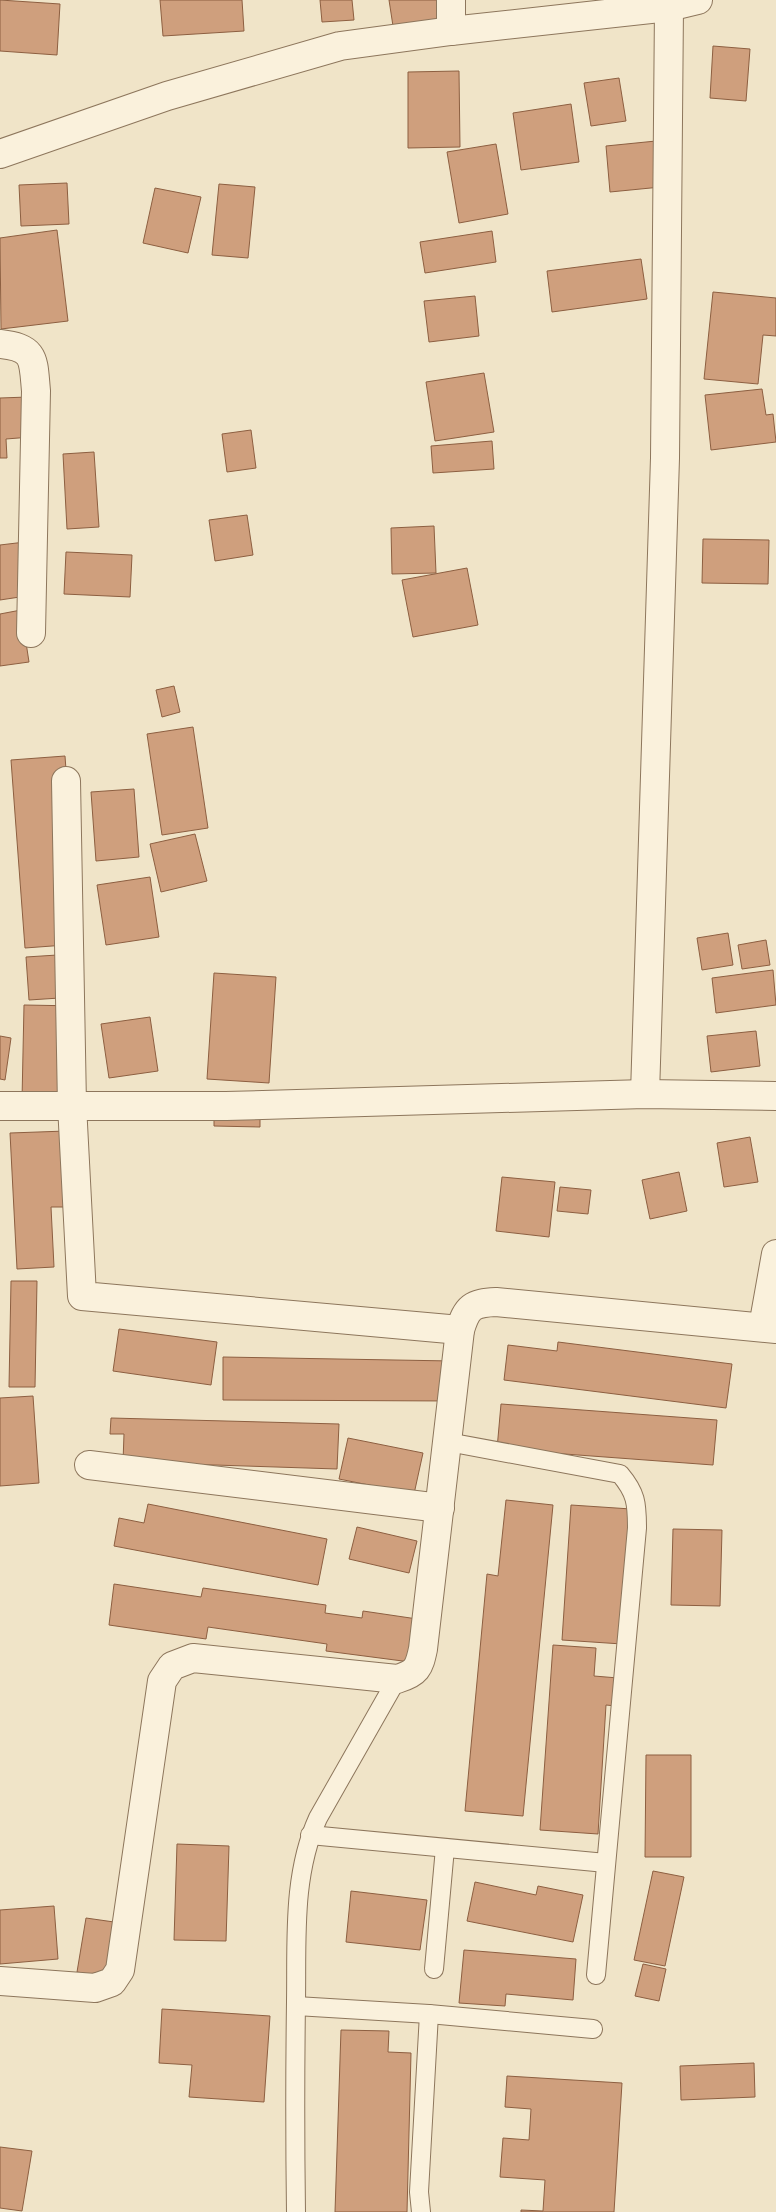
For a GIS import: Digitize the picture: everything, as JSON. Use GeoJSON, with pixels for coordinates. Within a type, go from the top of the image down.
{"type":"FeatureCollection","features":[{"type":"Feature","properties":{"kind":"street"},"geometry":{"type":"LineString","coordinates":[[451,0],[451,31]]}},
{"type":"Feature","properties":{"kind":"street"},"geometry":{"type":"LineString","coordinates":[[0,154],[167,96],[340,46],[451,31],[669,7],[698,0]]}},
{"type":"Feature","properties":{"kind":"street"},"geometry":{"type":"LineString","coordinates":[[645,1094],[665,458],[669,7]]}},
{"type":"Feature","properties":{"kind":"street"},"geometry":{"type":"LineString","coordinates":[[0,344],[19,346],[28,352],[34,365],[36,391],[31,633]]}},
{"type":"Feature","properties":{"kind":"street"},"geometry":{"type":"LineString","coordinates":[[66,781],[72,1105],[82,1296],[460,1330]]}},
{"type":"Feature","properties":{"kind":"street"},"geometry":{"type":"LineString","coordinates":[[0,1106],[226,1106],[645,1094],[776,1096]]}},
{"type":"Feature","properties":{"kind":"street"},"geometry":{"type":"LineString","coordinates":[[0,1981],[95,1988],[112,1982],[120,1970],[162,1681],[172,1666],[193,1658],[397,1679],[411,1675],[419,1666],[424,1649],[460,1330],[471,1306],[481,1302],[496,1302],[770,1328],[776,1254]]}},
{"type":"Feature","properties":{"kind":"street"},"geometry":{"type":"LineString","coordinates":[[89,1465],[440,1508]]}},
{"type":"Feature","properties":{"kind":"lane"},"geometry":{"type":"LineString","coordinates":[[448,1442],[620,1474],[632,1488],[637,1505],[637,1528],[596,1975]]}},
{"type":"Feature","properties":{"kind":"lane"},"geometry":{"type":"LineString","coordinates":[[296,2212],[297,1922],[300,1880],[310,1835],[318,1818],[397,1679]]}},
{"type":"Feature","properties":{"kind":"lane"},"geometry":{"type":"LineString","coordinates":[[310,1835],[606,1863]]}},
{"type":"Feature","properties":{"kind":"lane"},"geometry":{"type":"LineString","coordinates":[[434,1968],[446,1848]]}},
{"type":"Feature","properties":{"kind":"lane"},"geometry":{"type":"LineString","coordinates":[[296,2006],[429,2014],[593,2029]]}},
{"type":"Feature","properties":{"kind":"lane"},"geometry":{"type":"LineString","coordinates":[[421,2212],[420,2192],[429,2014]]}},
{"type":"Feature","properties":{"kind":"building"},"geometry":{"type":"Polygon","coordinates":[[[0,0],[60,4],[57,55],[0,51],[0,0]]]}},
{"type":"Feature","properties":{"kind":"building"},"geometry":{"type":"Polygon","coordinates":[[[160,0],[242,0],[244,31],[163,36],[160,0]]]}},
{"type":"Feature","properties":{"kind":"building"},"geometry":{"type":"Polygon","coordinates":[[[320,0],[352,0],[354,20],[322,22],[320,0]]]}},
{"type":"Feature","properties":{"kind":"building"},"geometry":{"type":"Polygon","coordinates":[[[389,0],[445,0],[448,19],[393,26],[389,0]]]}},
{"type":"Feature","properties":{"kind":"building"},"geometry":{"type":"Polygon","coordinates":[[[713,46],[750,49],[746,101],[710,98],[713,46]]]}},
{"type":"Feature","properties":{"kind":"building"},"geometry":{"type":"Polygon","coordinates":[[[459,71],[460,147],[408,148],[408,72],[459,71]]]}},
{"type":"Feature","properties":{"kind":"building"},"geometry":{"type":"Polygon","coordinates":[[[619,78],[626,121],[591,126],[584,83],[619,78]]]}},
{"type":"Feature","properties":{"kind":"building"},"geometry":{"type":"Polygon","coordinates":[[[571,104],[579,162],[521,170],[513,113],[571,104]]]}},
{"type":"Feature","properties":{"kind":"building"},"geometry":{"type":"Polygon","coordinates":[[[666,140],[671,186],[610,192],[606,146],[666,140]]]}},
{"type":"Feature","properties":{"kind":"building"},"geometry":{"type":"Polygon","coordinates":[[[496,144],[508,214],[459,223],[447,152],[496,144]]]}},
{"type":"Feature","properties":{"kind":"building"},"geometry":{"type":"Polygon","coordinates":[[[67,183],[69,224],[21,226],[19,185],[67,183]]]}},
{"type":"Feature","properties":{"kind":"building"},"geometry":{"type":"Polygon","coordinates":[[[219,184],[255,187],[248,258],[212,255],[219,184]]]}},
{"type":"Feature","properties":{"kind":"building"},"geometry":{"type":"Polygon","coordinates":[[[155,188],[201,197],[188,253],[143,243],[155,188]]]}},
{"type":"Feature","properties":{"kind":"building"},"geometry":{"type":"Polygon","coordinates":[[[57,230],[68,321],[1,329],[0,238],[57,230]]]}},
{"type":"Feature","properties":{"kind":"building"},"geometry":{"type":"Polygon","coordinates":[[[492,231],[496,262],[425,273],[420,242],[492,231]]]}},
{"type":"Feature","properties":{"kind":"building"},"geometry":{"type":"Polygon","coordinates":[[[641,259],[647,299],[552,312],[547,271],[641,259]]]}},
{"type":"Feature","properties":{"kind":"building"},"geometry":{"type":"Polygon","coordinates":[[[713,292],[776,298],[776,336],[763,335],[758,384],[704,379],[713,292]]]}},
{"type":"Feature","properties":{"kind":"building"},"geometry":{"type":"Polygon","coordinates":[[[475,296],[479,336],[429,342],[424,301],[475,296]]]}},
{"type":"Feature","properties":{"kind":"building"},"geometry":{"type":"Polygon","coordinates":[[[484,373],[494,432],[435,441],[426,382],[484,373]]]}},
{"type":"Feature","properties":{"kind":"building"},"geometry":{"type":"Polygon","coordinates":[[[762,389],[766,415],[773,414],[776,442],[711,450],[705,395],[762,389]]]}},
{"type":"Feature","properties":{"kind":"building"},"geometry":{"type":"Polygon","coordinates":[[[28,397],[31,437],[6,439],[7,458],[0,458],[0,398],[28,397]]]}},
{"type":"Feature","properties":{"kind":"building"},"geometry":{"type":"Polygon","coordinates":[[[251,430],[256,468],[227,472],[222,434],[251,430]]]}},
{"type":"Feature","properties":{"kind":"building"},"geometry":{"type":"Polygon","coordinates":[[[492,441],[494,469],[433,473],[431,446],[492,441]]]}},
{"type":"Feature","properties":{"kind":"building"},"geometry":{"type":"Polygon","coordinates":[[[94,452],[99,527],[67,529],[63,454],[94,452]]]}},
{"type":"Feature","properties":{"kind":"building"},"geometry":{"type":"Polygon","coordinates":[[[247,515],[253,555],[215,561],[209,520],[247,515]]]}},
{"type":"Feature","properties":{"kind":"building"},"geometry":{"type":"Polygon","coordinates":[[[434,526],[436,573],[392,574],[391,528],[434,526]]]}},
{"type":"Feature","properties":{"kind":"building"},"geometry":{"type":"Polygon","coordinates":[[[703,539],[769,540],[768,584],[702,583],[703,539]]]}},
{"type":"Feature","properties":{"kind":"building"},"geometry":{"type":"Polygon","coordinates":[[[25,542],[33,595],[0,600],[0,545],[25,542]]]}},
{"type":"Feature","properties":{"kind":"building"},"geometry":{"type":"Polygon","coordinates":[[[66,552],[132,555],[130,597],[64,594],[66,552]]]}},
{"type":"Feature","properties":{"kind":"building"},"geometry":{"type":"Polygon","coordinates":[[[467,568],[478,625],[413,637],[402,580],[467,568]]]}},
{"type":"Feature","properties":{"kind":"building"},"geometry":{"type":"Polygon","coordinates":[[[21,610],[29,662],[0,666],[0,614],[21,610]]]}},
{"type":"Feature","properties":{"kind":"building"},"geometry":{"type":"Polygon","coordinates":[[[174,686],[180,712],[162,717],[156,690],[174,686]]]}},
{"type":"Feature","properties":{"kind":"building"},"geometry":{"type":"Polygon","coordinates":[[[193,727],[208,828],[162,835],[147,734],[193,727]]]}},
{"type":"Feature","properties":{"kind":"building"},"geometry":{"type":"Polygon","coordinates":[[[65,756],[79,944],[25,948],[11,760],[65,756]]]}},
{"type":"Feature","properties":{"kind":"building"},"geometry":{"type":"Polygon","coordinates":[[[134,789],[139,857],[96,861],[91,792],[134,789]]]}},
{"type":"Feature","properties":{"kind":"building"},"geometry":{"type":"Polygon","coordinates":[[[195,834],[207,881],[161,892],[150,844],[195,834]]]}},
{"type":"Feature","properties":{"kind":"building"},"geometry":{"type":"Polygon","coordinates":[[[150,877],[159,937],[106,945],[97,885],[150,877]]]}},
{"type":"Feature","properties":{"kind":"building"},"geometry":{"type":"Polygon","coordinates":[[[728,933],[733,965],[702,970],[697,938],[728,933]]]}},
{"type":"Feature","properties":{"kind":"building"},"geometry":{"type":"Polygon","coordinates":[[[766,940],[770,965],[742,969],[738,945],[766,940]]]}},
{"type":"Feature","properties":{"kind":"building"},"geometry":{"type":"Polygon","coordinates":[[[73,954],[75,997],[29,1000],[26,957],[73,954]]]}},
{"type":"Feature","properties":{"kind":"building"},"geometry":{"type":"Polygon","coordinates":[[[773,970],[776,1005],[716,1013],[712,978],[773,970]]]}},
{"type":"Feature","properties":{"kind":"building"},"geometry":{"type":"Polygon","coordinates":[[[214,973],[276,977],[269,1083],[207,1079],[214,973]]]}},
{"type":"Feature","properties":{"kind":"building"},"geometry":{"type":"Polygon","coordinates":[[[24,1005],[79,1006],[76,1101],[22,1100],[24,1005]]]}},
{"type":"Feature","properties":{"kind":"building"},"geometry":{"type":"Polygon","coordinates":[[[150,1017],[158,1071],[109,1078],[101,1024],[150,1017]]]}},
{"type":"Feature","properties":{"kind":"building"},"geometry":{"type":"Polygon","coordinates":[[[756,1031],[760,1066],[711,1072],[707,1036],[756,1031]]]}},
{"type":"Feature","properties":{"kind":"building"},"geometry":{"type":"Polygon","coordinates":[[[0,1036],[11,1038],[5,1080],[0,1079],[0,1036]]]}},
{"type":"Feature","properties":{"kind":"building"},"geometry":{"type":"Polygon","coordinates":[[[214,1093],[260,1093],[260,1127],[214,1126],[214,1093]]]}},
{"type":"Feature","properties":{"kind":"building"},"geometry":{"type":"Polygon","coordinates":[[[66,1131],[69,1207],[51,1207],[54,1267],[17,1269],[10,1133],[66,1131]]]}},
{"type":"Feature","properties":{"kind":"building"},"geometry":{"type":"Polygon","coordinates":[[[750,1137],[758,1182],[724,1187],[717,1143],[750,1137]]]}},
{"type":"Feature","properties":{"kind":"building"},"geometry":{"type":"Polygon","coordinates":[[[679,1172],[687,1211],[650,1219],[642,1180],[679,1172]]]}},
{"type":"Feature","properties":{"kind":"building"},"geometry":{"type":"Polygon","coordinates":[[[502,1177],[555,1182],[549,1237],[496,1231],[502,1177]]]}},
{"type":"Feature","properties":{"kind":"building"},"geometry":{"type":"Polygon","coordinates":[[[560,1187],[591,1190],[588,1214],[557,1211],[560,1187]]]}},
{"type":"Feature","properties":{"kind":"building"},"geometry":{"type":"Polygon","coordinates":[[[11,1281],[37,1281],[35,1387],[9,1387],[11,1281]]]}},
{"type":"Feature","properties":{"kind":"building"},"geometry":{"type":"Polygon","coordinates":[[[119,1329],[217,1342],[211,1385],[113,1371],[119,1329]]]}},
{"type":"Feature","properties":{"kind":"building"},"geometry":{"type":"Polygon","coordinates":[[[558,1342],[732,1364],[726,1408],[504,1380],[508,1345],[557,1351],[558,1342]]]}},
{"type":"Feature","properties":{"kind":"building"},"geometry":{"type":"Polygon","coordinates":[[[223,1357],[452,1361],[452,1401],[223,1400],[223,1357]]]}},
{"type":"Feature","properties":{"kind":"building"},"geometry":{"type":"Polygon","coordinates":[[[33,1396],[39,1483],[0,1486],[0,1398],[33,1396]]]}},
{"type":"Feature","properties":{"kind":"building"},"geometry":{"type":"Polygon","coordinates":[[[501,1404],[717,1420],[713,1465],[497,1449],[501,1404]]]}},
{"type":"Feature","properties":{"kind":"building"},"geometry":{"type":"Polygon","coordinates":[[[111,1418],[339,1424],[337,1469],[123,1462],[124,1434],[110,1434],[111,1418]]]}},
{"type":"Feature","properties":{"kind":"building"},"geometry":{"type":"Polygon","coordinates":[[[348,1438],[423,1453],[414,1494],[339,1479],[348,1438]]]}},
{"type":"Feature","properties":{"kind":"building"},"geometry":{"type":"Polygon","coordinates":[[[506,1500],[553,1505],[523,1816],[465,1811],[487,1574],[498,1576],[506,1500]]]}},
{"type":"Feature","properties":{"kind":"building"},"geometry":{"type":"Polygon","coordinates":[[[148,1504],[327,1539],[318,1585],[114,1546],[119,1518],[144,1523],[148,1504]]]}},
{"type":"Feature","properties":{"kind":"building"},"geometry":{"type":"Polygon","coordinates":[[[571,1505],[631,1509],[622,1644],[562,1640],[571,1505]]]}},
{"type":"Feature","properties":{"kind":"building"},"geometry":{"type":"Polygon","coordinates":[[[357,1527],[417,1541],[409,1573],[349,1559],[357,1527]]]}},
{"type":"Feature","properties":{"kind":"building"},"geometry":{"type":"Polygon","coordinates":[[[673,1529],[722,1530],[720,1606],[671,1605],[673,1529]]]}},
{"type":"Feature","properties":{"kind":"building"},"geometry":{"type":"Polygon","coordinates":[[[114,1584],[201,1597],[203,1588],[326,1605],[325,1613],[362,1618],[363,1611],[424,1620],[418,1663],[326,1651],[327,1644],[208,1627],[206,1639],[109,1625],[114,1584]]]}},
{"type":"Feature","properties":{"kind":"building"},"geometry":{"type":"Polygon","coordinates":[[[553,1645],[596,1648],[594,1676],[618,1678],[616,1706],[606,1705],[598,1834],[540,1830],[553,1645]]]}},
{"type":"Feature","properties":{"kind":"building"},"geometry":{"type":"Polygon","coordinates":[[[646,1755],[691,1755],[691,1857],[645,1857],[646,1755]]]}},
{"type":"Feature","properties":{"kind":"building"},"geometry":{"type":"Polygon","coordinates":[[[177,1844],[229,1846],[226,1941],[174,1940],[177,1844]]]}},
{"type":"Feature","properties":{"kind":"building"},"geometry":{"type":"Polygon","coordinates":[[[653,1871],[684,1877],[665,1966],[634,1960],[653,1871]]]}},
{"type":"Feature","properties":{"kind":"building"},"geometry":{"type":"Polygon","coordinates":[[[475,1882],[536,1895],[538,1886],[583,1895],[573,1942],[467,1921],[475,1882]]]}},
{"type":"Feature","properties":{"kind":"building"},"geometry":{"type":"Polygon","coordinates":[[[351,1891],[427,1900],[420,1950],[346,1942],[351,1891]]]}},
{"type":"Feature","properties":{"kind":"building"},"geometry":{"type":"Polygon","coordinates":[[[54,1906],[58,1959],[0,1964],[0,1910],[54,1906]]]}},
{"type":"Feature","properties":{"kind":"building"},"geometry":{"type":"Polygon","coordinates":[[[86,1918],[121,1923],[112,1978],[77,1972],[86,1918]]]}},
{"type":"Feature","properties":{"kind":"building"},"geometry":{"type":"Polygon","coordinates":[[[464,1950],[576,1959],[573,2000],[506,1994],[505,2006],[459,2003],[464,1950]]]}},
{"type":"Feature","properties":{"kind":"building"},"geometry":{"type":"Polygon","coordinates":[[[643,1964],[666,1969],[659,2001],[635,1996],[643,1964]]]}},
{"type":"Feature","properties":{"kind":"building"},"geometry":{"type":"Polygon","coordinates":[[[162,2009],[270,2016],[264,2102],[189,2097],[192,2065],[159,2063],[162,2009]]]}},
{"type":"Feature","properties":{"kind":"building"},"geometry":{"type":"Polygon","coordinates":[[[341,2030],[389,2031],[388,2052],[411,2053],[407,2212],[335,2212],[341,2030]]]}},
{"type":"Feature","properties":{"kind":"building"},"geometry":{"type":"Polygon","coordinates":[[[754,2063],[755,2097],[681,2100],[680,2066],[754,2063]]]}},
{"type":"Feature","properties":{"kind":"building"},"geometry":{"type":"Polygon","coordinates":[[[507,2076],[622,2083],[614,2212],[521,2212],[521,2210],[543,2211],[545,2180],[500,2177],[503,2138],[529,2140],[531,2109],[505,2107],[507,2076]]]}},
{"type":"Feature","properties":{"kind":"building"},"geometry":{"type":"Polygon","coordinates":[[[0,2147],[32,2151],[22,2211],[0,2208],[0,2147]]]}}]}
